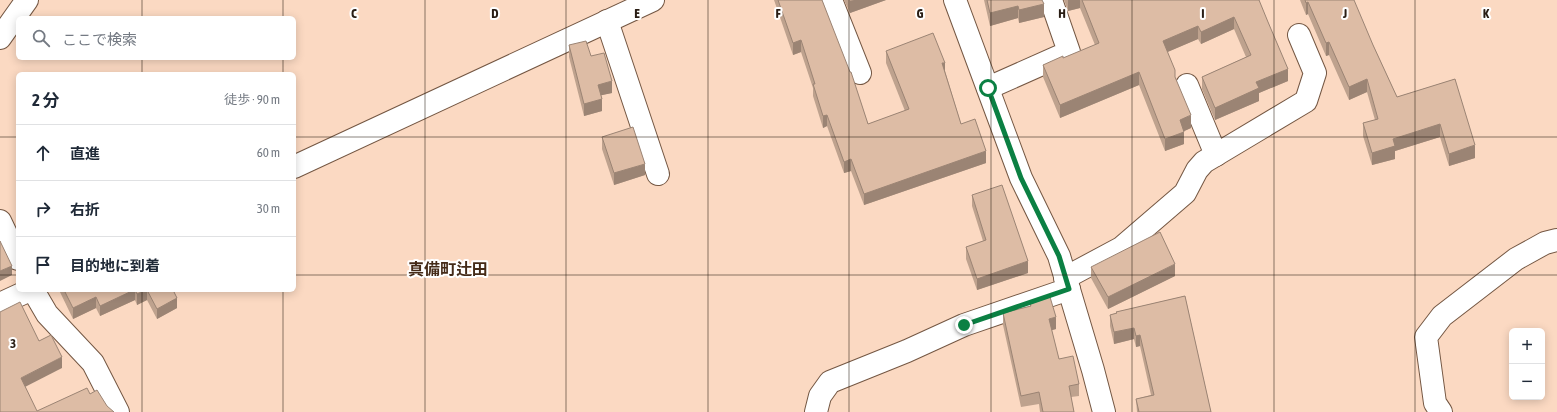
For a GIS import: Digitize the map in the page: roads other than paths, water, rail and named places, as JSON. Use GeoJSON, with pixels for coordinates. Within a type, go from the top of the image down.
{"type":"FeatureCollection","features":[{"type":"Feature","properties":{"kind":"street"},"geometry":{"type":"LineString","coordinates":[[0,38],[27,0]]}},
{"type":"Feature","properties":{"kind":"street"},"geometry":{"type":"LineString","coordinates":[[296,166],[653,0]]}},
{"type":"Feature","properties":{"kind":"street"},"geometry":{"type":"LineString","coordinates":[[831,0],[860,73]]}},
{"type":"Feature","properties":{"kind":"street"},"geometry":{"type":"LineString","coordinates":[[955,0],[1021,178],[1059,256],[1104,412]]}},
{"type":"Feature","properties":{"kind":"street"},"geometry":{"type":"LineString","coordinates":[[988,88],[1069,52],[1051,0]]}},
{"type":"Feature","properties":{"kind":"street"},"geometry":{"type":"LineString","coordinates":[[608,21],[658,174]]}},
{"type":"Feature","properties":{"kind":"street"},"geometry":{"type":"LineString","coordinates":[[816,412],[820,396],[830,382],[907,351],[964,325],[1067,284],[1121,248],[1185,193],[1197,170],[1204,162],[1306,101],[1315,73],[1299,35]]}},
{"type":"Feature","properties":{"kind":"street"},"geometry":{"type":"LineString","coordinates":[[1187,85],[1216,155]]}},
{"type":"Feature","properties":{"kind":"street"},"geometry":{"type":"LineString","coordinates":[[0,221],[16,255]]}},
{"type":"Feature","properties":{"kind":"street"},"geometry":{"type":"LineString","coordinates":[[1440,412],[1435,403],[1426,337],[1442,316],[1516,259],[1545,243],[1557,240]]}},
{"type":"Feature","properties":{"kind":"street"},"geometry":{"type":"LineString","coordinates":[[0,304],[26,292]]}},
{"type":"Feature","properties":{"kind":"street"},"geometry":{"type":"LineString","coordinates":[[34,292],[47,314],[93,363],[118,412]]}},
{"type":"Feature","properties":{"kind":"district","name":"真備町辻田"},"geometry":{"type":"Point","coordinates":[448,269]}}]}
